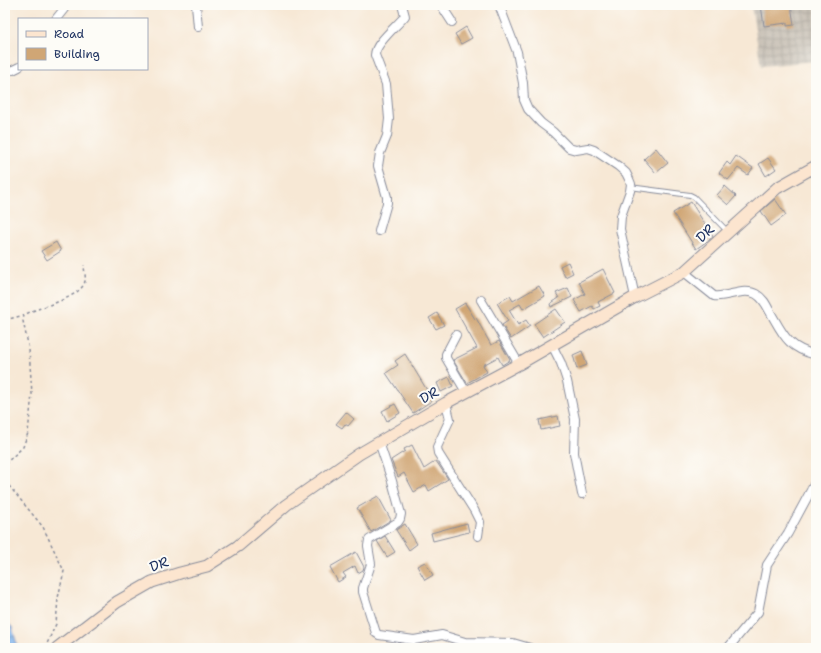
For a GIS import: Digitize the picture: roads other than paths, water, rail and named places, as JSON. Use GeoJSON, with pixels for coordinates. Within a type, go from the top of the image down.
{"type":"FeatureCollection","features":[{"type":"Feature","properties":{"kind":"street"},"geometry":{"type":"LineString","coordinates":[[57,18],[64,10],[64,5]]}},
{"type":"Feature","properties":{"kind":"street"},"geometry":{"type":"LineString","coordinates":[[196,5],[198,27]]}},
{"type":"Feature","properties":{"kind":"street"},"geometry":{"type":"LineString","coordinates":[[380,231],[387,203],[387,197],[378,166],[380,153],[386,140],[389,119],[386,84],[375,51],[381,42],[405,16],[402,5]]}},
{"type":"Feature","properties":{"kind":"street"},"geometry":{"type":"LineString","coordinates":[[441,5],[452,22]]}},
{"type":"Feature","properties":{"kind":"street"},"geometry":{"type":"LineString","coordinates":[[499,5],[517,52],[523,83],[524,100],[528,109],[569,148],[576,150],[583,148],[592,149],[626,172],[631,184],[621,216],[620,229],[635,297]]}},
{"type":"Feature","properties":{"kind":"street","name":"DR"},"geometry":{"type":"LineString","coordinates":[[58,648],[117,602],[146,585],[180,573],[207,566],[238,546],[286,505],[359,454],[446,403],[519,364],[635,297],[684,272],[777,188],[816,166]]}},
{"type":"Feature","properties":{"kind":"street"},"geometry":{"type":"LineString","coordinates":[[684,272],[714,296],[720,297],[748,292],[755,293],[763,300],[787,340],[793,346],[816,355]]}},
{"type":"Feature","properties":{"kind":"street"},"geometry":{"type":"LineString","coordinates":[[482,300],[519,364]]}},
{"type":"Feature","properties":{"kind":"street"},"geometry":{"type":"LineString","coordinates":[[456,335],[446,354],[446,358],[466,392]]}},
{"type":"Feature","properties":{"kind":"street"},"geometry":{"type":"LineString","coordinates":[[552,345],[561,363],[575,419],[574,453],[582,494]]}},
{"type":"Feature","properties":{"kind":"street"},"geometry":{"type":"LineString","coordinates":[[446,403],[450,419],[437,447],[438,453],[480,522],[478,536]]}},
{"type":"Feature","properties":{"kind":"street"},"geometry":{"type":"LineString","coordinates":[[379,442],[401,514],[398,522],[369,540],[368,543],[371,564],[363,592],[376,633],[379,635],[414,640],[442,635],[465,642],[513,643],[530,648]]}},
{"type":"Feature","properties":{"kind":"street"},"geometry":{"type":"LineString","coordinates":[[728,648],[758,612],[767,565],[788,533],[816,480]]}},
{"type":"Feature","properties":{"kind":"lane"},"geometry":{"type":"LineString","coordinates":[[630,188],[690,195],[694,197],[728,232]]}},
{"type":"Feature","properties":{"kind":"water"},"geometry":{"type":"Polygon","coordinates":[[[5,620],[12,627],[18,648],[5,648],[5,620]]]}}]}
